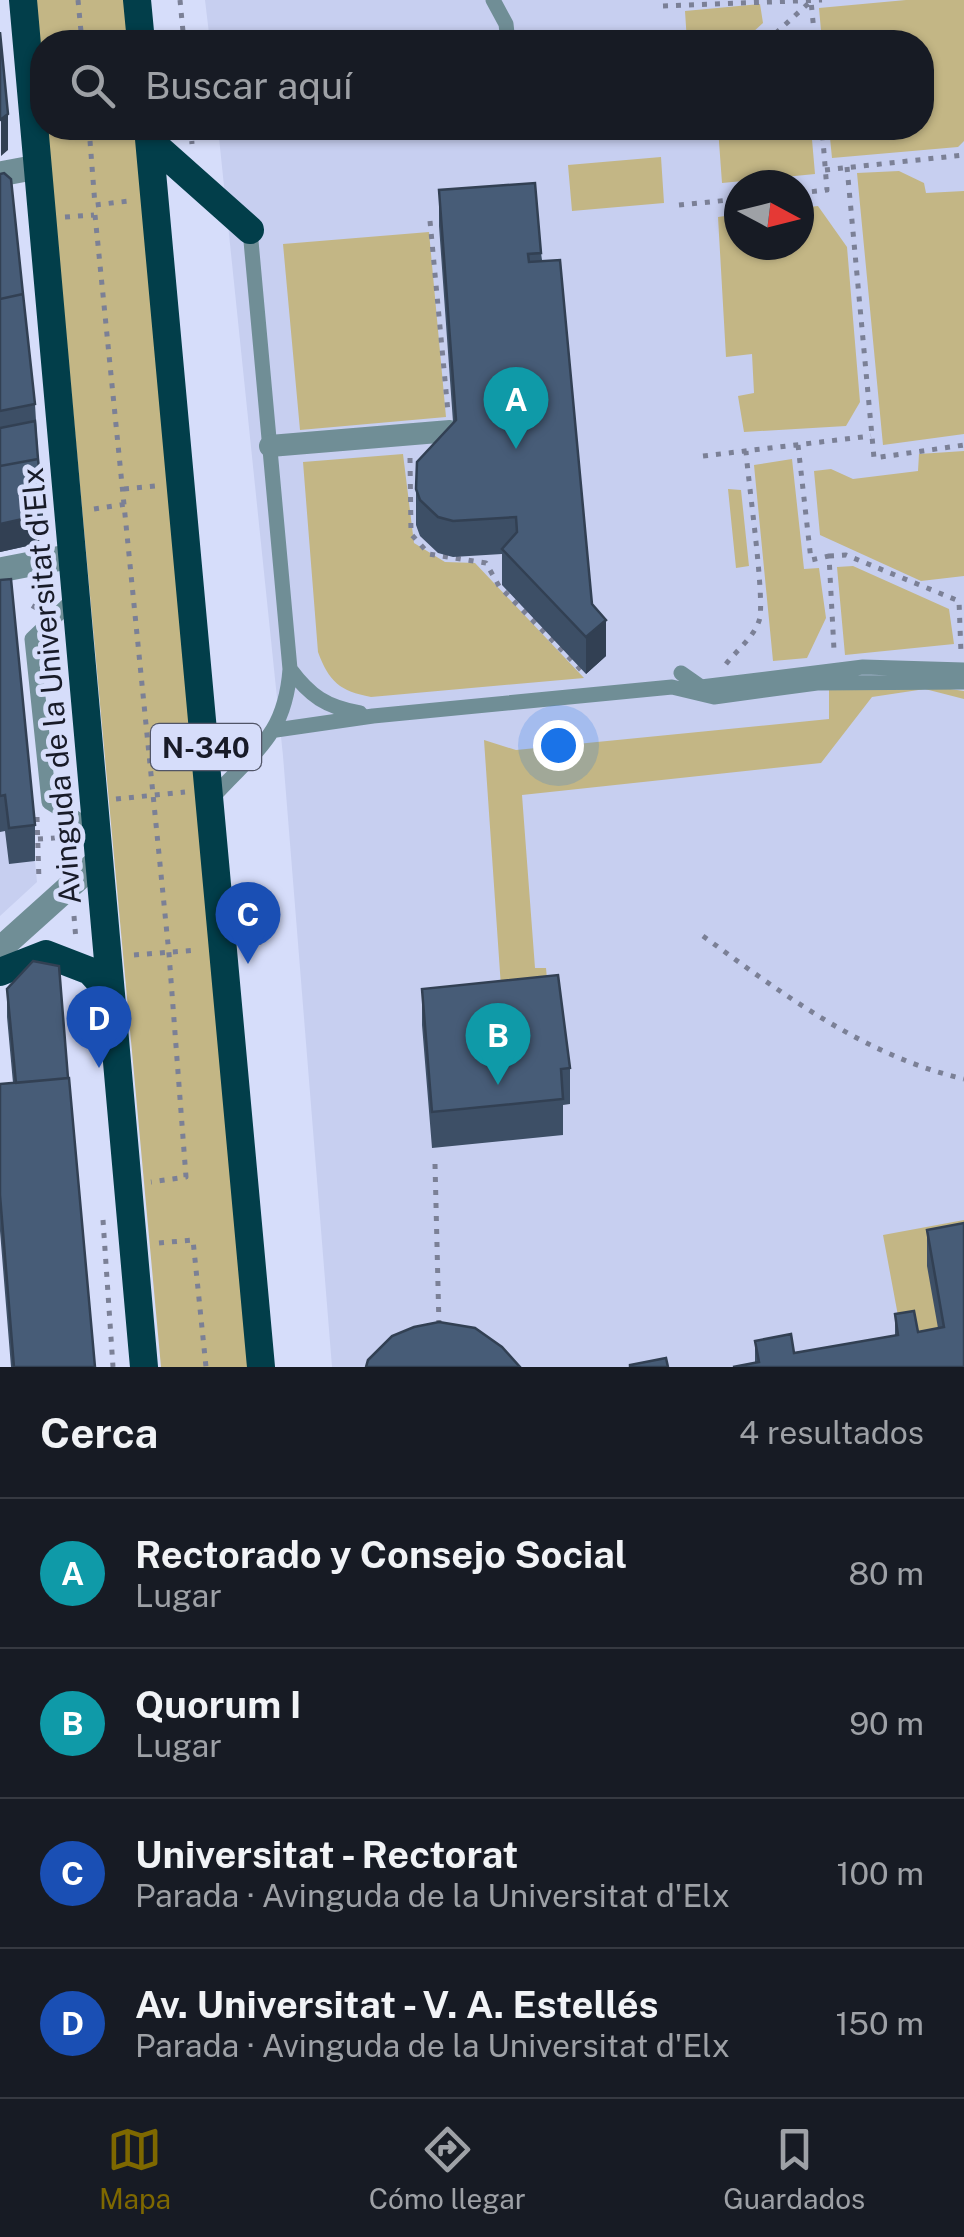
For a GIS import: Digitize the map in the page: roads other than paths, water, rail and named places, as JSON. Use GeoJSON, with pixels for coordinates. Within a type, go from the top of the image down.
{"type":"FeatureCollection","features":[{"type":"Feature","properties":{"kind":"highway","name":"Avinguda de la Universitat d'Elx"},"geometry":{"type":"LineString","coordinates":[[22,0],[30,89]]}},
{"type":"Feature","properties":{"kind":"highway"},"geometry":{"type":"LineString","coordinates":[[137,0],[140,30]]}},
{"type":"Feature","properties":{"kind":"highway","name":"Avinguda de la Universitat d'Elx"},"geometry":{"type":"LineString","coordinates":[[35,140],[76,597],[83,834],[99,860],[144,1367]]}},
{"type":"Feature","properties":{"kind":"highway","name":"N-340"},"geometry":{"type":"LineString","coordinates":[[149,140],[204,795],[260,1367]]}},
{"type":"Feature","properties":{"kind":"highway"},"geometry":{"type":"LineString","coordinates":[[155,140],[250,230]]}},
{"type":"Feature","properties":{"kind":"highway"},"geometry":{"type":"LineString","coordinates":[[0,972],[28,957],[46,954],[78,964],[111,994]]}},
{"type":"Feature","properties":{"kind":"street"},"geometry":{"type":"LineString","coordinates":[[0,174],[37,167]]}},
{"type":"Feature","properties":{"kind":"street"},"geometry":{"type":"LineString","coordinates":[[270,446],[450,432]]}},
{"type":"Feature","properties":{"kind":"street"},"geometry":{"type":"LineString","coordinates":[[0,570],[72,556]]}},
{"type":"Feature","properties":{"kind":"street"},"geometry":{"type":"LineString","coordinates":[[0,949],[99,860]]}},
{"type":"Feature","properties":{"kind":"lane"},"geometry":{"type":"LineString","coordinates":[[492,0],[507,30]]}},
{"type":"Feature","properties":{"kind":"lane"},"geometry":{"type":"LineString","coordinates":[[204,795],[276,730],[288,704],[290,668],[250,230]]}},
{"type":"Feature","properties":{"kind":"lane"},"geometry":{"type":"LineString","coordinates":[[76,597],[32,639],[49,802],[83,834]]}},
{"type":"Feature","properties":{"kind":"lane"},"geometry":{"type":"LineString","coordinates":[[276,730],[373,716],[628,692],[676,680],[701,687],[863,667],[962,661]]}},
{"type":"Feature","properties":{"kind":"lane"},"geometry":{"type":"LineString","coordinates":[[290,668],[310,695],[333,708],[373,716]]}},
{"type":"Feature","properties":{"kind":"lane"},"geometry":{"type":"LineString","coordinates":[[676,680],[698,695],[882,679],[964,682]]}},
{"type":"Feature","properties":{"kind":"place","name":"Rectorado y Consejo Social"},"geometry":{"type":"Point","coordinates":[516,449]}},
{"type":"Feature","properties":{"kind":"place","name":"Universitat - Rectorat"},"geometry":{"type":"Point","coordinates":[248,964]}},
{"type":"Feature","properties":{"kind":"place","name":"Av. Universitat - V. A. Estellés"},"geometry":{"type":"Point","coordinates":[99,1068]}},
{"type":"Feature","properties":{"kind":"place","name":"Quorum I"},"geometry":{"type":"Point","coordinates":[498,1085]}}]}
